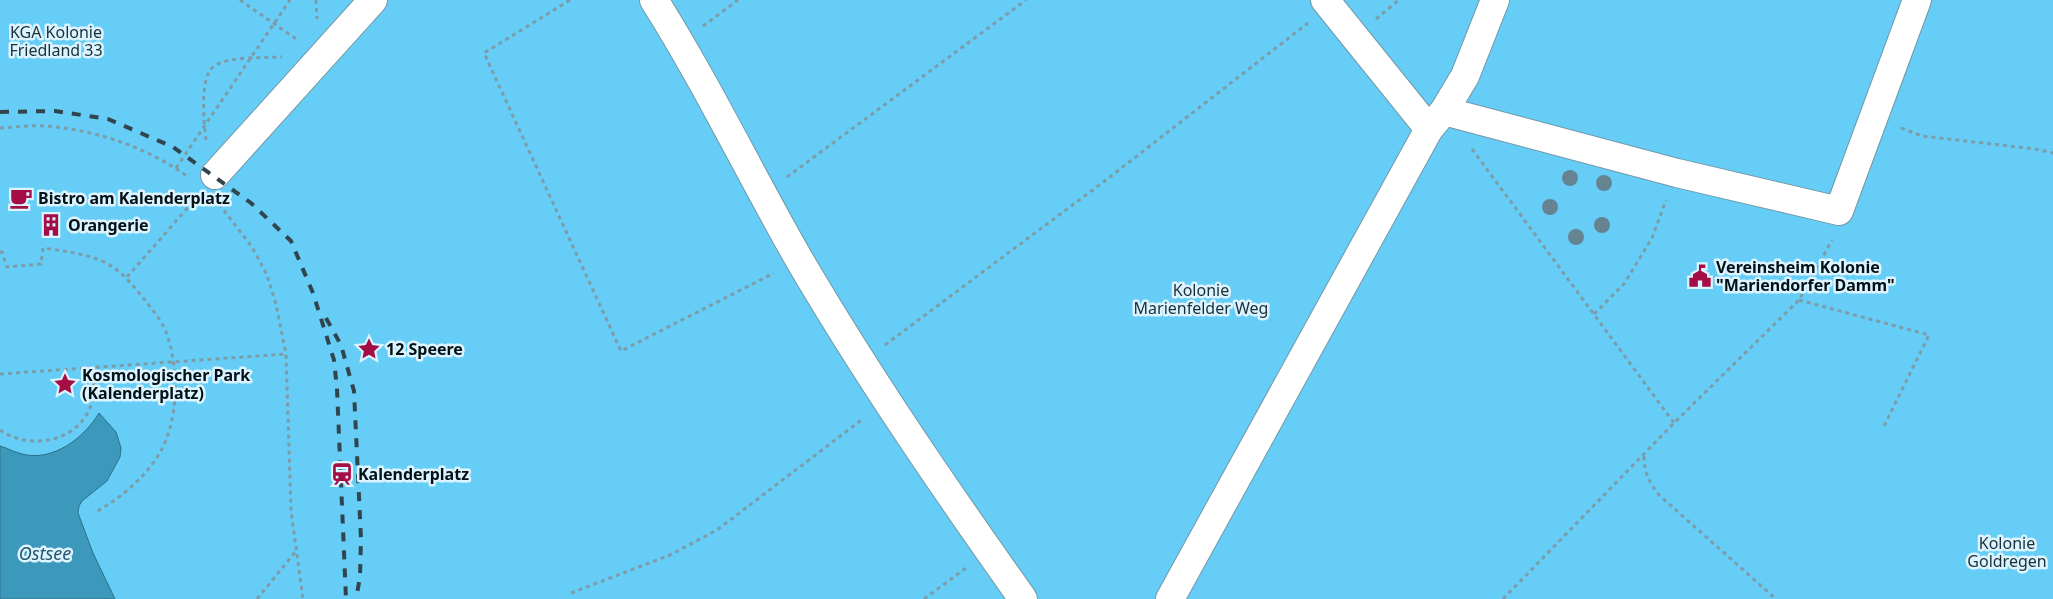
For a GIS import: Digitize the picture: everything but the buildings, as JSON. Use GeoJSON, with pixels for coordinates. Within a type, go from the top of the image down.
{"type":"FeatureCollection","features":[{"type":"Feature","properties":{"kind":"street"},"geometry":{"type":"LineString","coordinates":[[210,182],[315,53],[373,0]]}},
{"type":"Feature","properties":{"kind":"street"},"geometry":{"type":"LineString","coordinates":[[654,0],[681,43],[800,260],[862,362],[1023,599]]}},
{"type":"Feature","properties":{"kind":"street"},"geometry":{"type":"LineString","coordinates":[[1170,599],[1436,120],[1465,76],[1495,0]]}},
{"type":"Feature","properties":{"kind":"street"},"geometry":{"type":"LineString","coordinates":[[1328,3],[1436,120],[1839,211],[1918,0]]}},
{"type":"Feature","properties":{"kind":"path"},"geometry":{"type":"LineString","coordinates":[[240,0],[315,53]]}},
{"type":"Feature","properties":{"kind":"path"},"geometry":{"type":"LineString","coordinates":[[176,168],[290,0]]}},
{"type":"Feature","properties":{"kind":"path"},"geometry":{"type":"LineString","coordinates":[[316,0],[317,22]]}},
{"type":"Feature","properties":{"kind":"path"},"geometry":{"type":"LineString","coordinates":[[570,0],[484,52],[621,351],[800,260]]}},
{"type":"Feature","properties":{"kind":"path"},"geometry":{"type":"LineString","coordinates":[[681,43],[738,0]]}},
{"type":"Feature","properties":{"kind":"path"},"geometry":{"type":"LineString","coordinates":[[764,194],[1026,0]]}},
{"type":"Feature","properties":{"kind":"path"},"geometry":{"type":"LineString","coordinates":[[862,362],[1106,180],[1328,3]]}},
{"type":"Feature","properties":{"kind":"path"},"geometry":{"type":"LineString","coordinates":[[303,599],[291,502],[286,354],[276,304],[266,275],[252,248],[229,215],[210,182],[204,126],[204,93],[207,77],[213,66],[228,60],[287,57],[315,53]]}},
{"type":"Feature","properties":{"kind":"path"},"geometry":{"type":"LineString","coordinates":[[1874,118],[1922,136],[2035,149],[2053,153]]}},
{"type":"Feature","properties":{"kind":"path"},"geometry":{"type":"LineString","coordinates":[[1436,120],[1594,314],[1674,423]]}},
{"type":"Feature","properties":{"kind":"path"},"geometry":{"type":"LineString","coordinates":[[0,128],[44,126],[73,129],[113,139],[210,182]]}},
{"type":"Feature","properties":{"kind":"path"},"geometry":{"type":"LineString","coordinates":[[1594,314],[1624,284],[1652,238],[1677,173]]}},
{"type":"Feature","properties":{"kind":"path"},"geometry":{"type":"LineString","coordinates":[[127,278],[210,182]]}},
{"type":"Feature","properties":{"kind":"path"},"geometry":{"type":"LineString","coordinates":[[1504,599],[1674,423],[1799,300],[1841,224],[1839,211]]}},
{"type":"Feature","properties":{"kind":"path"},"geometry":{"type":"LineString","coordinates":[[0,252],[2,252],[7,267],[41,264],[43,248],[79,252],[104,262],[127,278],[153,309],[168,336],[176,382],[172,418],[167,439],[157,458],[135,484],[116,501],[94,513]]}},
{"type":"Feature","properties":{"kind":"path"},"geometry":{"type":"LineString","coordinates":[[1799,300],[1929,335],[1883,428]]}},
{"type":"Feature","properties":{"kind":"path"},"geometry":{"type":"LineString","coordinates":[[0,374],[286,354]]}},
{"type":"Feature","properties":{"kind":"path"},"geometry":{"type":"LineString","coordinates":[[0,430],[10,437],[29,441],[50,440],[69,433],[84,418],[92,404],[94,390],[92,368]]}},
{"type":"Feature","properties":{"kind":"path"},"geometry":{"type":"LineString","coordinates":[[571,593],[670,555],[717,530],[887,400]]}},
{"type":"Feature","properties":{"kind":"path"},"geometry":{"type":"LineString","coordinates":[[1644,456],[1644,468],[1648,480],[1660,496],[1776,599]]}},
{"type":"Feature","properties":{"kind":"path"},"geometry":{"type":"LineString","coordinates":[[257,599],[296,551]]}},
{"type":"Feature","properties":{"kind":"path"},"geometry":{"type":"LineString","coordinates":[[924,599],[989,551]]}},
{"type":"Feature","properties":{"kind":"green space","name":"Kolonie Marienfelder Weg"},"geometry":{"type":"Polygon","coordinates":[[[0,0],[2053,0],[2053,599],[0,599],[0,0]]]}},
{"type":"Feature","properties":{"kind":"water","name":"Ostsee"},"geometry":{"type":"Polygon","coordinates":[[[99,413],[116,432],[121,448],[120,457],[107,481],[82,501],[78,513],[93,553],[115,599],[0,599],[0,446],[34,456],[56,451],[76,439],[99,413]]]}},
{"type":"Feature","properties":{"kind":"railway"},"geometry":{"type":"LineString","coordinates":[[0,112],[55,111],[108,119],[173,147],[251,203],[291,241],[313,293],[334,360],[337,389],[346,599]]}},
{"type":"Feature","properties":{"kind":"railway"},"geometry":{"type":"LineString","coordinates":[[326,318],[341,345],[354,391],[361,539],[360,577],[356,599]]}},
{"type":"Feature","properties":{"kind":"place","name":"Bistro am Kalenderplatz"},"geometry":{"type":"Point","coordinates":[21,198]}},
{"type":"Feature","properties":{"kind":"place","name":"Orangerie"},"geometry":{"type":"Point","coordinates":[51,225]}},
{"type":"Feature","properties":{"kind":"place","name":"Vereinsheim Kolonie \"Mariendorfer Damm\""},"geometry":{"type":"Point","coordinates":[1700,276]}},
{"type":"Feature","properties":{"kind":"place","name":"12 Speere"},"geometry":{"type":"Point","coordinates":[369,349]}},
{"type":"Feature","properties":{"kind":"place","name":"Kosmologischer Park (Kalenderplatz)"},"geometry":{"type":"Point","coordinates":[65,384]}},
{"type":"Feature","properties":{"kind":"place","name":"Kalenderplatz"},"geometry":{"type":"Point","coordinates":[342,474]}},
{"type":"Feature","properties":{"kind":"park label","name":"KGA Kolonie Friedland 33"},"geometry":{"type":"Point","coordinates":[56,41]}},
{"type":"Feature","properties":{"kind":"park label","name":"Kolonie Goldregen"},"geometry":{"type":"Point","coordinates":[2007,552]}}]}
